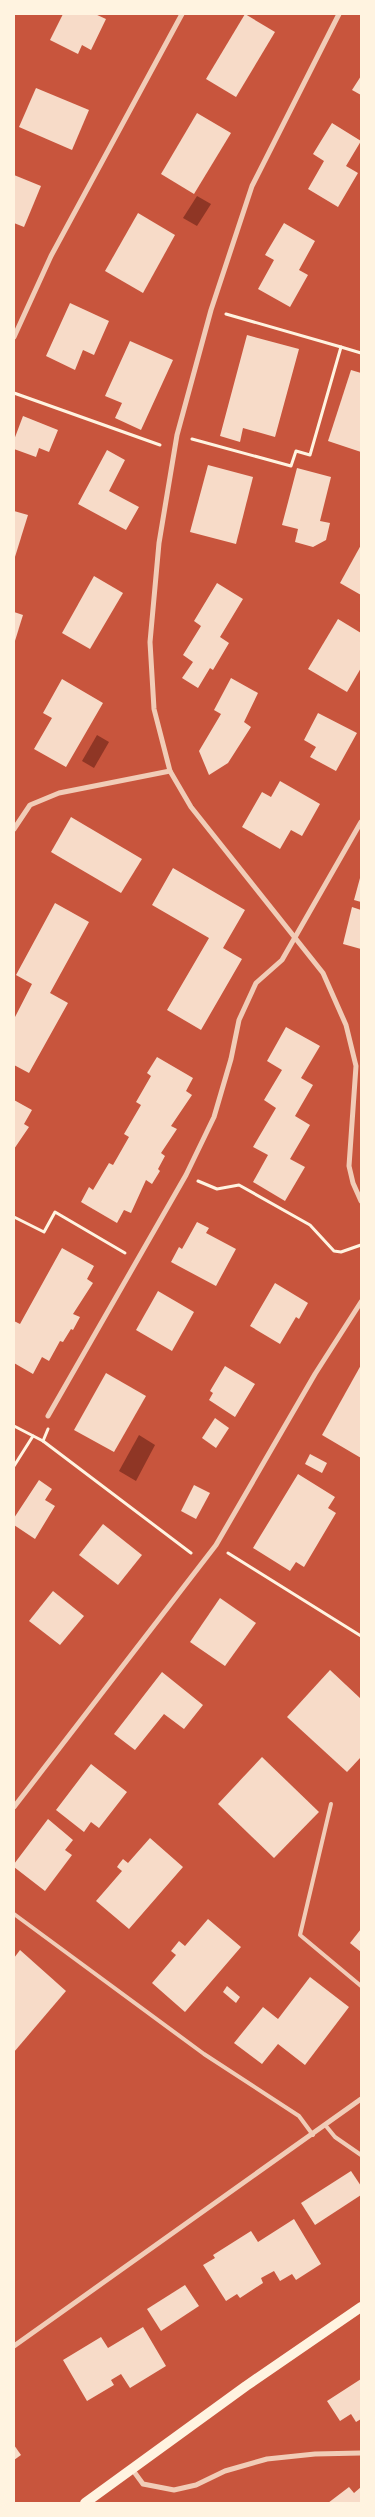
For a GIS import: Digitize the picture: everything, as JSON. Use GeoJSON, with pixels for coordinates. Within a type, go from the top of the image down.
{"type":"FeatureCollection","features":[{"type":"Feature","properties":{"kind":"main road"},"geometry":{"type":"LineString","coordinates":[[86,2503],[246,2386],[361,2307]]}},
{"type":"Feature","properties":{"kind":"street"},"geometry":{"type":"LineString","coordinates":[[14,337],[51,256],[182,14]]}},
{"type":"Feature","properties":{"kind":"street"},"geometry":{"type":"LineString","coordinates":[[339,14],[252,186],[211,310],[177,434],[158,543],[150,642],[154,710],[170,771],[191,807],[323,973],[346,1025],[356,1066],[350,1166],[352,1183],[361,1200]]}},
{"type":"Feature","properties":{"kind":"street"},"geometry":{"type":"LineString","coordinates":[[14,829],[30,805],[59,793],[170,771]]}},
{"type":"Feature","properties":{"kind":"street"},"geometry":{"type":"LineString","coordinates":[[48,1416],[186,1175],[214,1117],[231,1060],[239,1020],[256,983],[282,960],[361,822]]}},
{"type":"Feature","properties":{"kind":"street"},"geometry":{"type":"LineString","coordinates":[[14,1807],[205,1561],[315,1374],[361,1302]]}},
{"type":"Feature","properties":{"kind":"street"},"geometry":{"type":"LineString","coordinates":[[14,2346],[326,2126],[361,2099]]}},
{"type":"Feature","properties":{"kind":"street"},"geometry":{"type":"LineString","coordinates":[[132,2469],[143,2484],[174,2490],[196,2485],[225,2471],[267,2459],[315,2454],[361,2453]]}},
{"type":"Feature","properties":{"kind":"lane"},"geometry":{"type":"LineString","coordinates":[[331,1804],[300,1936],[361,1986]]}},
{"type":"Feature","properties":{"kind":"lane"},"geometry":{"type":"LineString","coordinates":[[14,1914],[204,2054],[299,2116],[313,2135]]}},
{"type":"Feature","properties":{"kind":"lane"},"geometry":{"type":"LineString","coordinates":[[326,2126],[335,2137],[361,2155]]}},
{"type":"Feature","properties":{"kind":"path"},"geometry":{"type":"LineString","coordinates":[[211,310],[361,353]]}},
{"type":"Feature","properties":{"kind":"path"},"geometry":{"type":"LineString","coordinates":[[177,434],[291,466],[296,451],[310,455],[341,347]]}},
{"type":"Feature","properties":{"kind":"path"},"geometry":{"type":"LineString","coordinates":[[14,393],[175,450]]}},
{"type":"Feature","properties":{"kind":"path"},"geometry":{"type":"LineString","coordinates":[[186,1175],[217,1189],[239,1186],[310,1225],[334,1251],[341,1252],[361,1245]]}},
{"type":"Feature","properties":{"kind":"path"},"geometry":{"type":"LineString","coordinates":[[14,1217],[44,1232],[55,1212],[138,1261]]}},
{"type":"Feature","properties":{"kind":"path"},"geometry":{"type":"LineString","coordinates":[[14,1426],[33,1436],[205,1561]]}},
{"type":"Feature","properties":{"kind":"path"},"geometry":{"type":"LineString","coordinates":[[14,1466],[33,1436]]}},
{"type":"Feature","properties":{"kind":"path"},"geometry":{"type":"LineString","coordinates":[[231,1555],[361,1636]]}},
{"type":"Feature","properties":{"kind":"shaded area"},"geometry":{"type":"Polygon","coordinates":[[[197,196],[211,204],[197,226],[183,218],[197,196]]]}},
{"type":"Feature","properties":{"kind":"shaded area"},"geometry":{"type":"Polygon","coordinates":[[[97,735],[109,742],[94,768],[82,761],[97,735]]]}},
{"type":"Feature","properties":{"kind":"shaded area"},"geometry":{"type":"Polygon","coordinates":[[[139,1435],[155,1445],[136,1481],[119,1471],[139,1435]]]}},
{"type":"Feature","properties":{"kind":"building"},"geometry":{"type":"Polygon","coordinates":[[[63,14],[95,14],[106,19],[91,50],[82,45],[78,54],[50,40],[63,14]]]}},
{"type":"Feature","properties":{"kind":"building"},"geometry":{"type":"Polygon","coordinates":[[[245,14],[275,32],[236,97],[206,79],[245,14]]]}},
{"type":"Feature","properties":{"kind":"building"},"geometry":{"type":"Polygon","coordinates":[[[361,76],[361,95],[352,90],[361,76]]]}},
{"type":"Feature","properties":{"kind":"building"},"geometry":{"type":"Polygon","coordinates":[[[36,88],[89,110],[72,150],[19,127],[36,88]]]}},
{"type":"Feature","properties":{"kind":"building"},"geometry":{"type":"Polygon","coordinates":[[[197,113],[231,133],[194,194],[161,174],[197,113]]]}},
{"type":"Feature","properties":{"kind":"building"},"geometry":{"type":"Polygon","coordinates":[[[332,123],[361,141],[346,166],[358,173],[338,207],[308,189],[324,161],[313,154],[332,123]]]}},
{"type":"Feature","properties":{"kind":"building"},"geometry":{"type":"Polygon","coordinates":[[[14,175],[41,186],[24,227],[14,223],[14,175]]]}},
{"type":"Feature","properties":{"kind":"building"},"geometry":{"type":"Polygon","coordinates":[[[138,213],[175,235],[143,293],[105,271],[138,213]]]}},
{"type":"Feature","properties":{"kind":"building"},"geometry":{"type":"Polygon","coordinates":[[[284,223],[315,241],[299,270],[308,275],[290,307],[258,289],[274,260],[265,255],[284,223]]]}},
{"type":"Feature","properties":{"kind":"building"},"geometry":{"type":"Polygon","coordinates":[[[70,303],[109,321],[94,355],[83,350],[75,370],[46,356],[70,303]]]}},
{"type":"Feature","properties":{"kind":"building"},"geometry":{"type":"Polygon","coordinates":[[[247,335],[299,349],[275,437],[243,428],[240,442],[220,436],[247,335]]]}},
{"type":"Feature","properties":{"kind":"building"},"geometry":{"type":"Polygon","coordinates":[[[130,341],[173,360],[141,430],[115,418],[122,403],[105,396],[130,341]]]}},
{"type":"Feature","properties":{"kind":"building"},"geometry":{"type":"Polygon","coordinates":[[[351,370],[361,373],[361,452],[328,441],[351,370]]]}},
{"type":"Feature","properties":{"kind":"building"},"geometry":{"type":"Polygon","coordinates":[[[23,416],[58,430],[49,452],[39,448],[36,457],[14,449],[14,440],[23,416]]]}},
{"type":"Feature","properties":{"kind":"building"},"geometry":{"type":"Polygon","coordinates":[[[107,450],[125,460],[109,491],[139,507],[126,530],[78,504],[107,450]]]}},
{"type":"Feature","properties":{"kind":"building"},"geometry":{"type":"Polygon","coordinates":[[[208,465],[253,477],[236,544],[190,532],[208,465]]]}},
{"type":"Feature","properties":{"kind":"building"},"geometry":{"type":"Polygon","coordinates":[[[297,468],[331,477],[320,521],[330,523],[326,540],[313,547],[295,542],[298,529],[282,525],[297,468]]]}},
{"type":"Feature","properties":{"kind":"building"},"geometry":{"type":"Polygon","coordinates":[[[14,511],[28,515],[14,560],[14,511]]]}},
{"type":"Feature","properties":{"kind":"building"},"geometry":{"type":"Polygon","coordinates":[[[361,545],[361,595],[340,583],[361,545]]]}},
{"type":"Feature","properties":{"kind":"building"},"geometry":{"type":"Polygon","coordinates":[[[94,576],[123,593],[90,649],[62,633],[94,576]]]}},
{"type":"Feature","properties":{"kind":"building"},"geometry":{"type":"Polygon","coordinates":[[[217,583],[243,599],[220,637],[229,643],[213,670],[210,668],[198,688],[182,678],[193,662],[183,655],[201,626],[194,621],[217,583]]]}},
{"type":"Feature","properties":{"kind":"building"},"geometry":{"type":"Polygon","coordinates":[[[14,612],[23,615],[14,644],[14,612]]]}},
{"type":"Feature","properties":{"kind":"building"},"geometry":{"type":"Polygon","coordinates":[[[338,619],[361,633],[361,668],[347,692],[308,669],[338,619]]]}},
{"type":"Feature","properties":{"kind":"building"},"geometry":{"type":"Polygon","coordinates":[[[231,678],[258,693],[244,722],[251,727],[228,763],[209,775],[199,751],[221,714],[214,710],[231,678]]]}},
{"type":"Feature","properties":{"kind":"building"},"geometry":{"type":"Polygon","coordinates":[[[62,679],[103,703],[66,767],[34,749],[52,718],[43,713],[62,679]]]}},
{"type":"Feature","properties":{"kind":"building"},"geometry":{"type":"Polygon","coordinates":[[[318,713],[357,733],[336,771],[310,757],[316,747],[304,740],[318,713]]]}},
{"type":"Feature","properties":{"kind":"building"},"geometry":{"type":"Polygon","coordinates":[[[280,781],[320,804],[302,836],[291,830],[280,849],[242,827],[262,792],[271,797],[280,781]]]}},
{"type":"Feature","properties":{"kind":"building"},"geometry":{"type":"Polygon","coordinates":[[[71,817],[142,859],[121,893],[51,852],[71,817]]]}},
{"type":"Feature","properties":{"kind":"building"},"geometry":{"type":"Polygon","coordinates":[[[173,868],[245,910],[223,948],[242,959],[201,1030],[167,1010],[209,938],[152,905],[173,868]]]}},
{"type":"Feature","properties":{"kind":"building"},"geometry":{"type":"Polygon","coordinates":[[[361,879],[361,902],[354,900],[361,879]]]}},
{"type":"Feature","properties":{"kind":"building"},"geometry":{"type":"Polygon","coordinates":[[[55,903],[89,922],[50,993],[68,1003],[29,1073],[14,1065],[14,1019],[32,984],[16,975],[55,903]]]}},
{"type":"Feature","properties":{"kind":"building"},"geometry":{"type":"Polygon","coordinates":[[[352,907],[361,910],[361,949],[343,944],[352,907]]]}},
{"type":"Feature","properties":{"kind":"building"},"geometry":{"type":"Polygon","coordinates":[[[286,1027],[320,1046],[301,1078],[313,1085],[295,1116],[310,1125],[290,1159],[305,1167],[285,1201],[253,1182],[268,1155],[253,1147],[276,1108],[264,1100],[282,1070],[267,1061],[286,1027]]]}},
{"type":"Feature","properties":{"kind":"building"},"geometry":{"type":"Polygon","coordinates":[[[157,1057],[193,1078],[186,1091],[192,1095],[171,1126],[177,1129],[161,1153],[165,1156],[158,1169],[160,1171],[152,1184],[146,1180],[131,1213],[124,1210],[117,1223],[81,1202],[89,1187],[93,1190],[109,1163],[113,1165],[129,1137],[124,1134],[141,1105],[136,1102],[151,1076],[147,1073],[157,1057]]]}},
{"type":"Feature","properties":{"kind":"building"},"geometry":{"type":"Polygon","coordinates":[[[14,1100],[32,1110],[24,1124],[29,1127],[14,1149],[14,1100]]]}},
{"type":"Feature","properties":{"kind":"building"},"geometry":{"type":"Polygon","coordinates":[[[197,1222],[209,1228],[206,1233],[236,1249],[216,1286],[171,1262],[179,1247],[182,1249],[197,1222]]]}},
{"type":"Feature","properties":{"kind":"building"},"geometry":{"type":"Polygon","coordinates":[[[62,1248],[94,1266],[87,1279],[93,1283],[73,1314],[80,1317],[73,1330],[71,1329],[63,1342],[60,1341],[49,1361],[42,1357],[33,1374],[14,1363],[14,1321],[20,1324],[62,1248]]]}},
{"type":"Feature","properties":{"kind":"building"},"geometry":{"type":"Polygon","coordinates":[[[275,1283],[308,1303],[299,1319],[296,1317],[280,1344],[250,1326],[275,1283]]]}},
{"type":"Feature","properties":{"kind":"building"},"geometry":{"type":"Polygon","coordinates":[[[158,1291],[194,1312],[172,1351],[136,1330],[158,1291]]]}},
{"type":"Feature","properties":{"kind":"building"},"geometry":{"type":"Polygon","coordinates":[[[361,1365],[361,1458],[322,1435],[361,1365]]]}},
{"type":"Feature","properties":{"kind":"building"},"geometry":{"type":"Polygon","coordinates":[[[225,1366],[255,1384],[235,1417],[209,1400],[213,1393],[210,1391],[225,1366]]]}},
{"type":"Feature","properties":{"kind":"building"},"geometry":{"type":"Polygon","coordinates":[[[106,1373],[146,1396],[114,1452],[74,1430],[106,1373]]]}},
{"type":"Feature","properties":{"kind":"building"},"geometry":{"type":"Polygon","coordinates":[[[215,1418],[229,1428],[216,1448],[202,1438],[215,1418]]]}},
{"type":"Feature","properties":{"kind":"building"},"geometry":{"type":"Polygon","coordinates":[[[310,1454],[327,1463],[322,1473],[305,1464],[310,1454]]]}},
{"type":"Feature","properties":{"kind":"building"},"geometry":{"type":"Polygon","coordinates":[[[298,1474],[335,1497],[328,1508],[336,1513],[304,1567],[296,1562],[290,1571],[253,1548],[298,1474]]]}},
{"type":"Feature","properties":{"kind":"building"},"geometry":{"type":"Polygon","coordinates":[[[39,1480],[52,1489],[45,1500],[55,1506],[35,1539],[14,1525],[14,1518],[39,1480]]]}},
{"type":"Feature","properties":{"kind":"building"},"geometry":{"type":"Polygon","coordinates":[[[194,1485],[210,1493],[196,1519],[181,1511],[194,1485]]]}},
{"type":"Feature","properties":{"kind":"building"},"geometry":{"type":"Polygon","coordinates":[[[103,1524],[142,1555],[118,1585],[79,1555],[103,1524]]]}},
{"type":"Feature","properties":{"kind":"building"},"geometry":{"type":"Polygon","coordinates":[[[53,1591],[84,1616],[60,1645],[29,1621],[53,1591]]]}},
{"type":"Feature","properties":{"kind":"building"},"geometry":{"type":"Polygon","coordinates":[[[220,1598],[256,1623],[225,1666],[190,1642],[220,1598]]]}},
{"type":"Feature","properties":{"kind":"building"},"geometry":{"type":"Polygon","coordinates":[[[330,1670],[361,1699],[361,1757],[347,1772],[287,1717],[330,1670]]]}},
{"type":"Feature","properties":{"kind":"building"},"geometry":{"type":"Polygon","coordinates":[[[162,1672],[203,1705],[184,1729],[164,1714],[135,1750],[114,1734],[162,1672]]]}},
{"type":"Feature","properties":{"kind":"building"},"geometry":{"type":"Polygon","coordinates":[[[262,1757],[319,1812],[274,1858],[218,1804],[262,1757]]]}},
{"type":"Feature","properties":{"kind":"building"},"geometry":{"type":"Polygon","coordinates":[[[91,1764],[127,1792],[99,1828],[91,1822],[84,1832],[56,1810],[91,1764]]]}},
{"type":"Feature","properties":{"kind":"building"},"geometry":{"type":"Polygon","coordinates":[[[48,1819],[73,1840],[65,1850],[72,1855],[45,1891],[14,1867],[14,1864],[48,1819]]]}},
{"type":"Feature","properties":{"kind":"building"},"geometry":{"type":"Polygon","coordinates":[[[150,1838],[183,1867],[129,1929],[96,1901],[122,1871],[117,1867],[123,1859],[128,1863],[150,1838]]]}},
{"type":"Feature","properties":{"kind":"building"},"geometry":{"type":"Polygon","coordinates":[[[208,1919],[241,1947],[185,2012],[152,1983],[176,1955],[171,1951],[179,1941],[185,1946],[208,1919]]]}},
{"type":"Feature","properties":{"kind":"building"},"geometry":{"type":"Polygon","coordinates":[[[361,1929],[361,1952],[350,1943],[361,1929]]]}},
{"type":"Feature","properties":{"kind":"building"},"geometry":{"type":"Polygon","coordinates":[[[20,1950],[66,1991],[14,2052],[14,1958],[20,1950]]]}},
{"type":"Feature","properties":{"kind":"building"},"geometry":{"type":"Polygon","coordinates":[[[310,1977],[349,2007],[305,2065],[278,2044],[262,2064],[234,2043],[263,2007],[278,2019],[310,1977]]]}},
{"type":"Feature","properties":{"kind":"building"},"geometry":{"type":"Polygon","coordinates":[[[227,1986],[240,1997],[236,2003],[223,1992],[227,1986]]]}},
{"type":"Feature","properties":{"kind":"building"},"geometry":{"type":"Polygon","coordinates":[[[351,2171],[361,2186],[361,2195],[315,2225],[301,2203],[351,2171]]]}},
{"type":"Feature","properties":{"kind":"building"},"geometry":{"type":"Polygon","coordinates":[[[294,2219],[321,2264],[296,2280],[292,2274],[280,2281],[274,2271],[261,2278],[263,2283],[240,2298],[237,2294],[226,2301],[203,2265],[215,2258],[213,2255],[251,2231],[258,2242],[294,2219]]]}},
{"type":"Feature","properties":{"kind":"building"},"geometry":{"type":"Polygon","coordinates":[[[185,2285],[199,2306],[161,2331],[147,2309],[185,2285]]]}},
{"type":"Feature","properties":{"kind":"building"},"geometry":{"type":"Polygon","coordinates":[[[143,2327],[166,2366],[130,2388],[121,2374],[111,2380],[114,2385],[87,2401],[63,2360],[101,2337],[108,2348],[143,2327]]]}},
{"type":"Feature","properties":{"kind":"building"},"geometry":{"type":"Polygon","coordinates":[[[361,2379],[361,2419],[356,2422],[351,2414],[340,2421],[327,2401],[361,2379]]]}},
{"type":"Feature","properties":{"kind":"building"},"geometry":{"type":"Polygon","coordinates":[[[14,2445],[21,2455],[14,2460],[14,2445]]]}},
{"type":"Feature","properties":{"kind":"building"},"geometry":{"type":"Polygon","coordinates":[[[349,2487],[354,2493],[361,2487],[361,2503],[328,2503],[349,2487]]]}}]}
